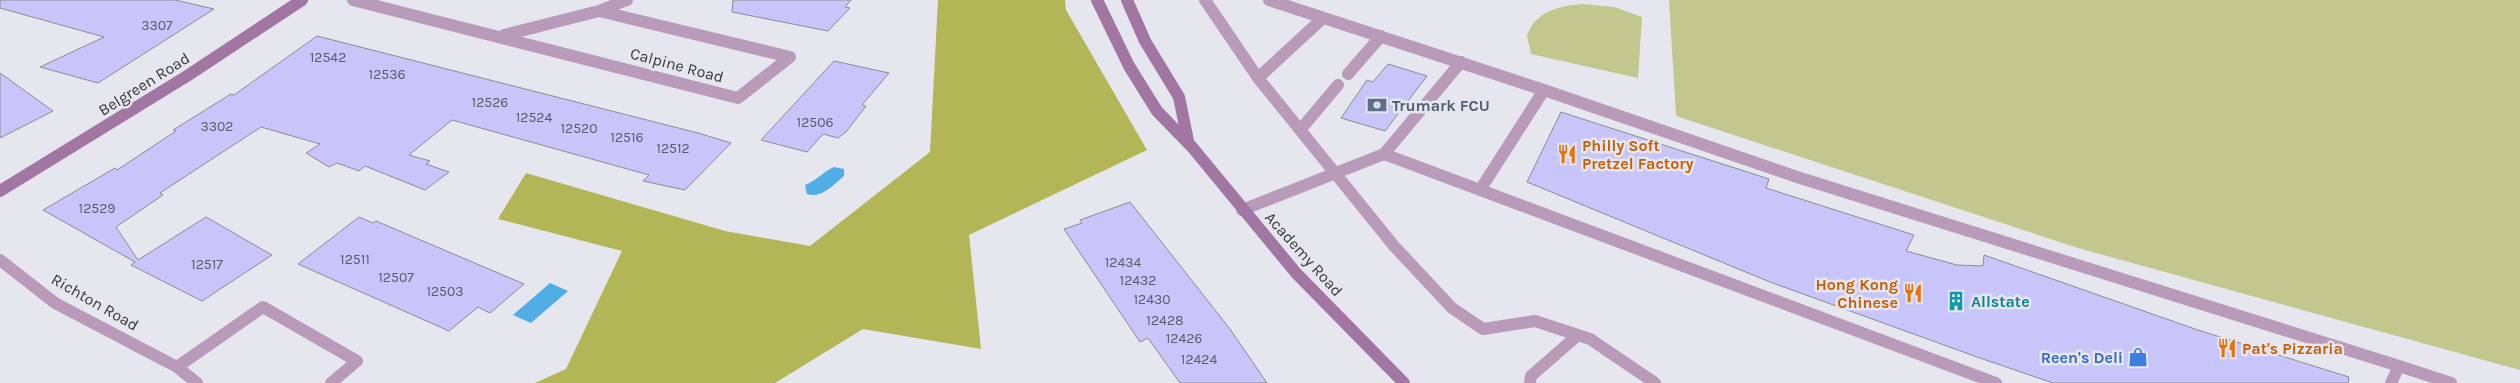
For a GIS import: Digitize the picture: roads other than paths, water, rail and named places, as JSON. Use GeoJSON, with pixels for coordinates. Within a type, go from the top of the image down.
{"type":"FeatureCollection","features":[{"type":"Feature","properties":{"kind":"main road","name":"Belgreen Road"},"geometry":{"type":"LineString","coordinates":[[0,191],[187,76],[302,0]]}},
{"type":"Feature","properties":{"kind":"main road","name":"Academy Road"},"geometry":{"type":"LineString","coordinates":[[1097,0],[1114,39],[1152,105],[1188,141],[1242,210],[1349,331],[1404,383]]}},
{"type":"Feature","properties":{"kind":"main road","name":"Academy Road"},"geometry":{"type":"LineString","coordinates":[[1127,0],[1146,41],[1178,97],[1188,141]]}},
{"type":"Feature","properties":{"kind":"street","name":"Calpine Road"},"geometry":{"type":"LineString","coordinates":[[353,0],[502,36],[738,98],[790,57],[599,11]]}},
{"type":"Feature","properties":{"kind":"street"},"geometry":{"type":"LineString","coordinates":[[502,36],[599,11],[627,0]]}},
{"type":"Feature","properties":{"kind":"street"},"geometry":{"type":"LineString","coordinates":[[1205,0],[1258,78],[1337,173],[1394,246],[1452,308],[1483,328],[1535,321],[1590,339],[1656,383]]}},
{"type":"Feature","properties":{"kind":"street"},"geometry":{"type":"LineString","coordinates":[[1269,0],[1461,62],[1797,178],[2450,383]]}},
{"type":"Feature","properties":{"kind":"street"},"geometry":{"type":"LineString","coordinates":[[1258,78],[1323,18]]}},
{"type":"Feature","properties":{"kind":"street"},"geometry":{"type":"LineString","coordinates":[[1348,74],[1381,36]]}},
{"type":"Feature","properties":{"kind":"street"},"geometry":{"type":"LineString","coordinates":[[1242,210],[1384,154],[1461,62]]}},
{"type":"Feature","properties":{"kind":"street"},"geometry":{"type":"LineString","coordinates":[[1301,129],[1338,86]]}},
{"type":"Feature","properties":{"kind":"street"},"geometry":{"type":"LineString","coordinates":[[1480,190],[1544,90]]}},
{"type":"Feature","properties":{"kind":"street"},"geometry":{"type":"LineString","coordinates":[[1384,154],[1996,383]]}},
{"type":"Feature","properties":{"kind":"street","name":"Richton Road"},"geometry":{"type":"LineString","coordinates":[[0,260],[54,303],[177,367],[197,383]]}},
{"type":"Feature","properties":{"kind":"street"},"geometry":{"type":"LineString","coordinates":[[177,367],[263,307],[357,361],[331,383]]}},
{"type":"Feature","properties":{"kind":"street"},"geometry":{"type":"LineString","coordinates":[[1530,383],[1531,376],[1578,335]]}},
{"type":"Feature","properties":{"kind":"street"},"geometry":{"type":"LineString","coordinates":[[2391,383],[2399,366]]}},
{"type":"Feature","properties":{"kind":"water"},"geometry":{"type":"Polygon","coordinates":[[[834,167],[844,169],[844,176],[823,193],[807,194],[805,185],[834,167]]]}},
{"type":"Feature","properties":{"kind":"water"},"geometry":{"type":"Polygon","coordinates":[[[550,283],[568,291],[531,323],[513,315],[550,283]]]}},
{"type":"Feature","properties":{"kind":"place","name":"Trumark FCU"},"geometry":{"type":"Point","coordinates":[1377,105]}},
{"type":"Feature","properties":{"kind":"place","name":"Philly Soft Pretzel Factory"},"geometry":{"type":"Point","coordinates":[1567,154]}},
{"type":"Feature","properties":{"kind":"place","name":"Hong Kong Chinese"},"geometry":{"type":"Point","coordinates":[1913,293]}},
{"type":"Feature","properties":{"kind":"place","name":"Allstate"},"geometry":{"type":"Point","coordinates":[1956,301]}},
{"type":"Feature","properties":{"kind":"place","name":"Pat's Pizzaria"},"geometry":{"type":"Point","coordinates":[2227,348]}},
{"type":"Feature","properties":{"kind":"place","name":"Reen's Deli"},"geometry":{"type":"Point","coordinates":[2138,357]}}]}
